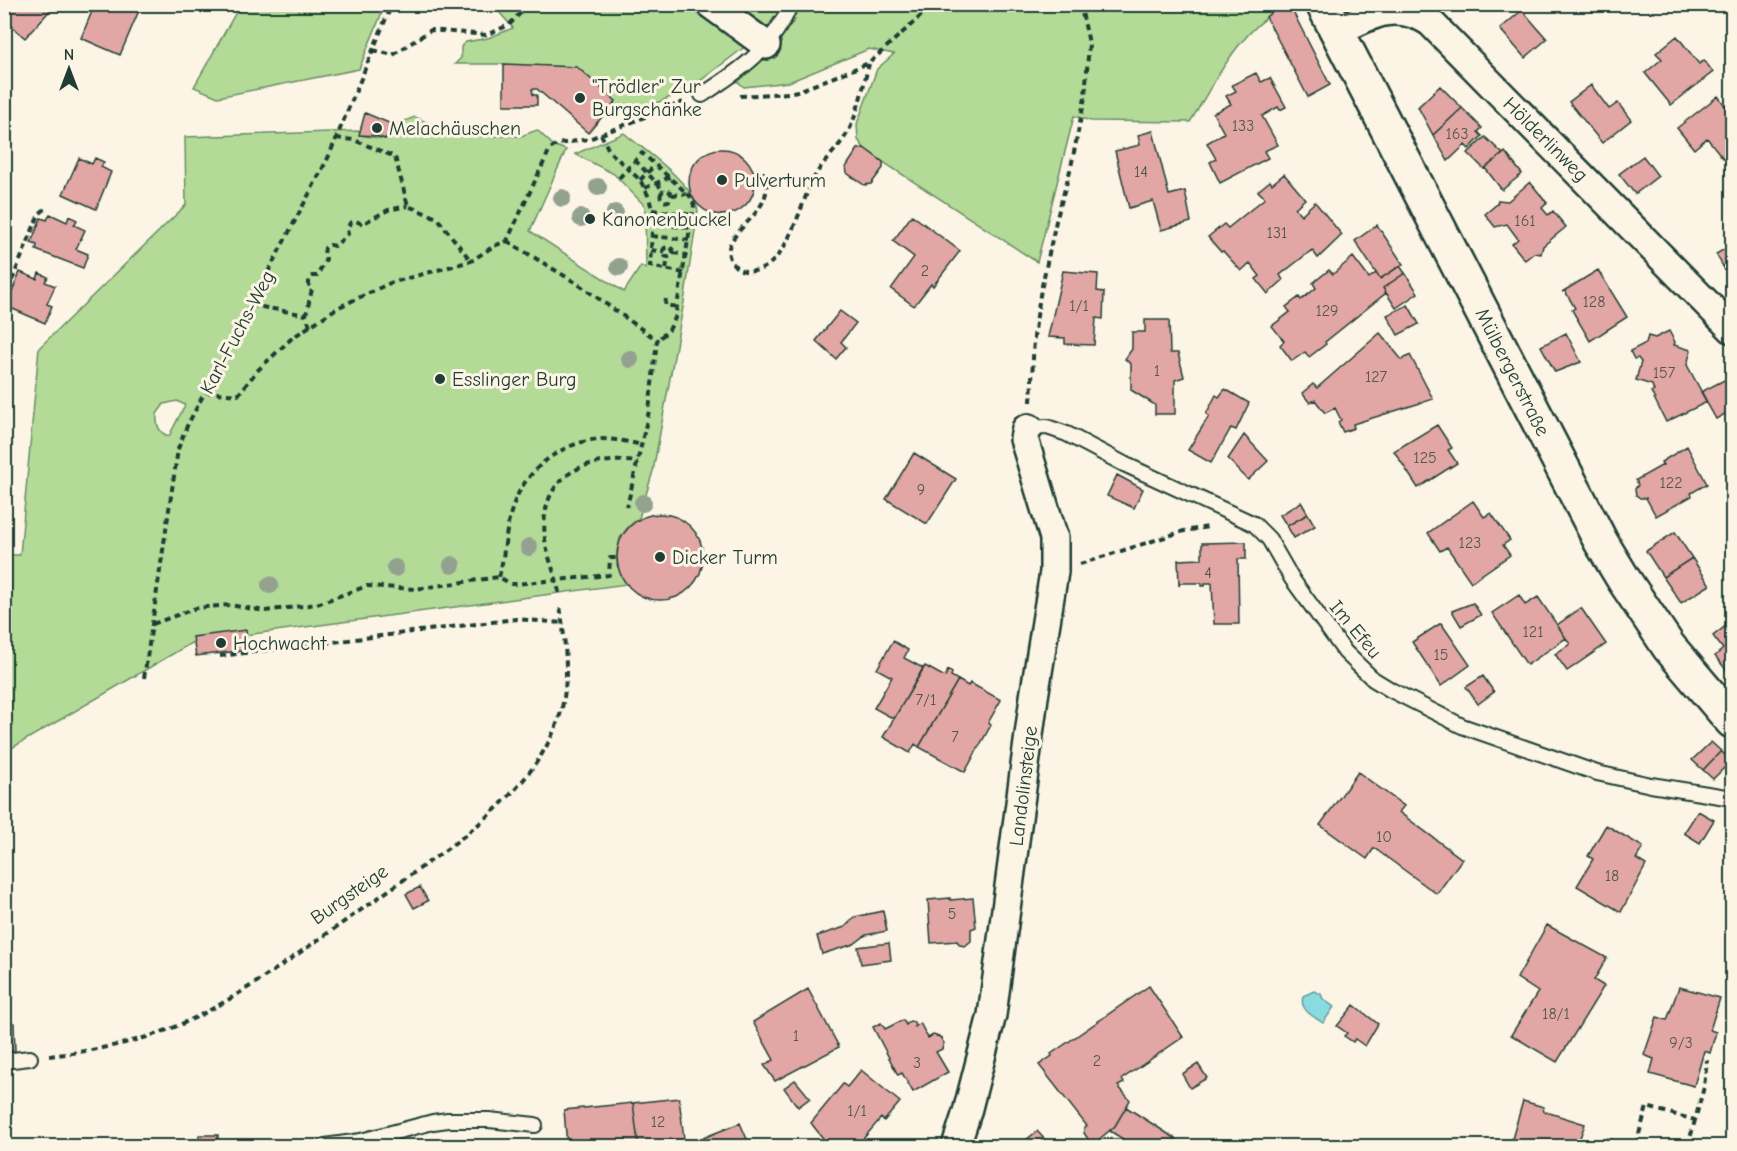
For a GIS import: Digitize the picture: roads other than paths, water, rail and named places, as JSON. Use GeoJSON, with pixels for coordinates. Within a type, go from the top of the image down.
{"type":"FeatureCollection","features":[{"type":"Feature","properties":{"kind":"street"},"geometry":{"type":"LineString","coordinates":[[710,4],[766,45]]}},
{"type":"Feature","properties":{"kind":"street","name":"Hölderlinweg"},"geometry":{"type":"LineString","coordinates":[[1330,18],[1371,15],[1383,10],[1396,9],[1419,15],[1430,22],[1732,328]]}},
{"type":"Feature","properties":{"kind":"street","name":"Mülbergerstraße"},"geometry":{"type":"LineString","coordinates":[[1330,18],[1601,542],[1669,647],[1732,721]]}},
{"type":"Feature","properties":{"kind":"street","name":"Landolinsteige"},"geometry":{"type":"LineString","coordinates":[[956,1146],[992,1015],[1034,697],[1054,572],[1053,538],[1024,439],[1026,429],[1029,428]]}},
{"type":"Feature","properties":{"kind":"lane"},"geometry":{"type":"LineString","coordinates":[[702,95],[740,70],[766,45],[791,4]]}},
{"type":"Feature","properties":{"kind":"lane","name":"Im Efeu"},"geometry":{"type":"LineString","coordinates":[[1029,428],[1047,427],[1067,434],[1124,464],[1254,524],[1269,539],[1292,579],[1345,652],[1373,679],[1391,690],[1462,726],[1597,773],[1651,785],[1732,798]]}},
{"type":"Feature","properties":{"kind":"lane"},"geometry":{"type":"LineString","coordinates":[[4,1061],[30,1058]]}},
{"type":"Feature","properties":{"kind":"lane"},"geometry":{"type":"LineString","coordinates":[[325,1146],[361,1141],[448,1120],[489,1120],[535,1125]]}},
{"type":"Feature","properties":{"kind":"water"},"geometry":{"type":"Polygon","coordinates":[[[1314,991],[1321,994],[1323,999],[1334,1007],[1323,1023],[1308,1012],[1303,1005],[1303,996],[1314,991]]]}},
{"type":"Feature","properties":{"kind":"place","name":"\"Trödler\" Zur Burgschänke"},"geometry":{"type":"Point","coordinates":[580,98]}},
{"type":"Feature","properties":{"kind":"place","name":"Melachäuschen"},"geometry":{"type":"Point","coordinates":[377,128]}},
{"type":"Feature","properties":{"kind":"place","name":"Pulverturm"},"geometry":{"type":"Point","coordinates":[722,180]}},
{"type":"Feature","properties":{"kind":"place","name":"Kanonenbuckel"},"geometry":{"type":"Point","coordinates":[590,219]}},
{"type":"Feature","properties":{"kind":"place","name":"Esslinger Burg"},"geometry":{"type":"Point","coordinates":[440,379]}},
{"type":"Feature","properties":{"kind":"place","name":"Dicker Turm"},"geometry":{"type":"Point","coordinates":[660,557]}},
{"type":"Feature","properties":{"kind":"place","name":"Hochwacht"},"geometry":{"type":"Point","coordinates":[221,643]}}]}
